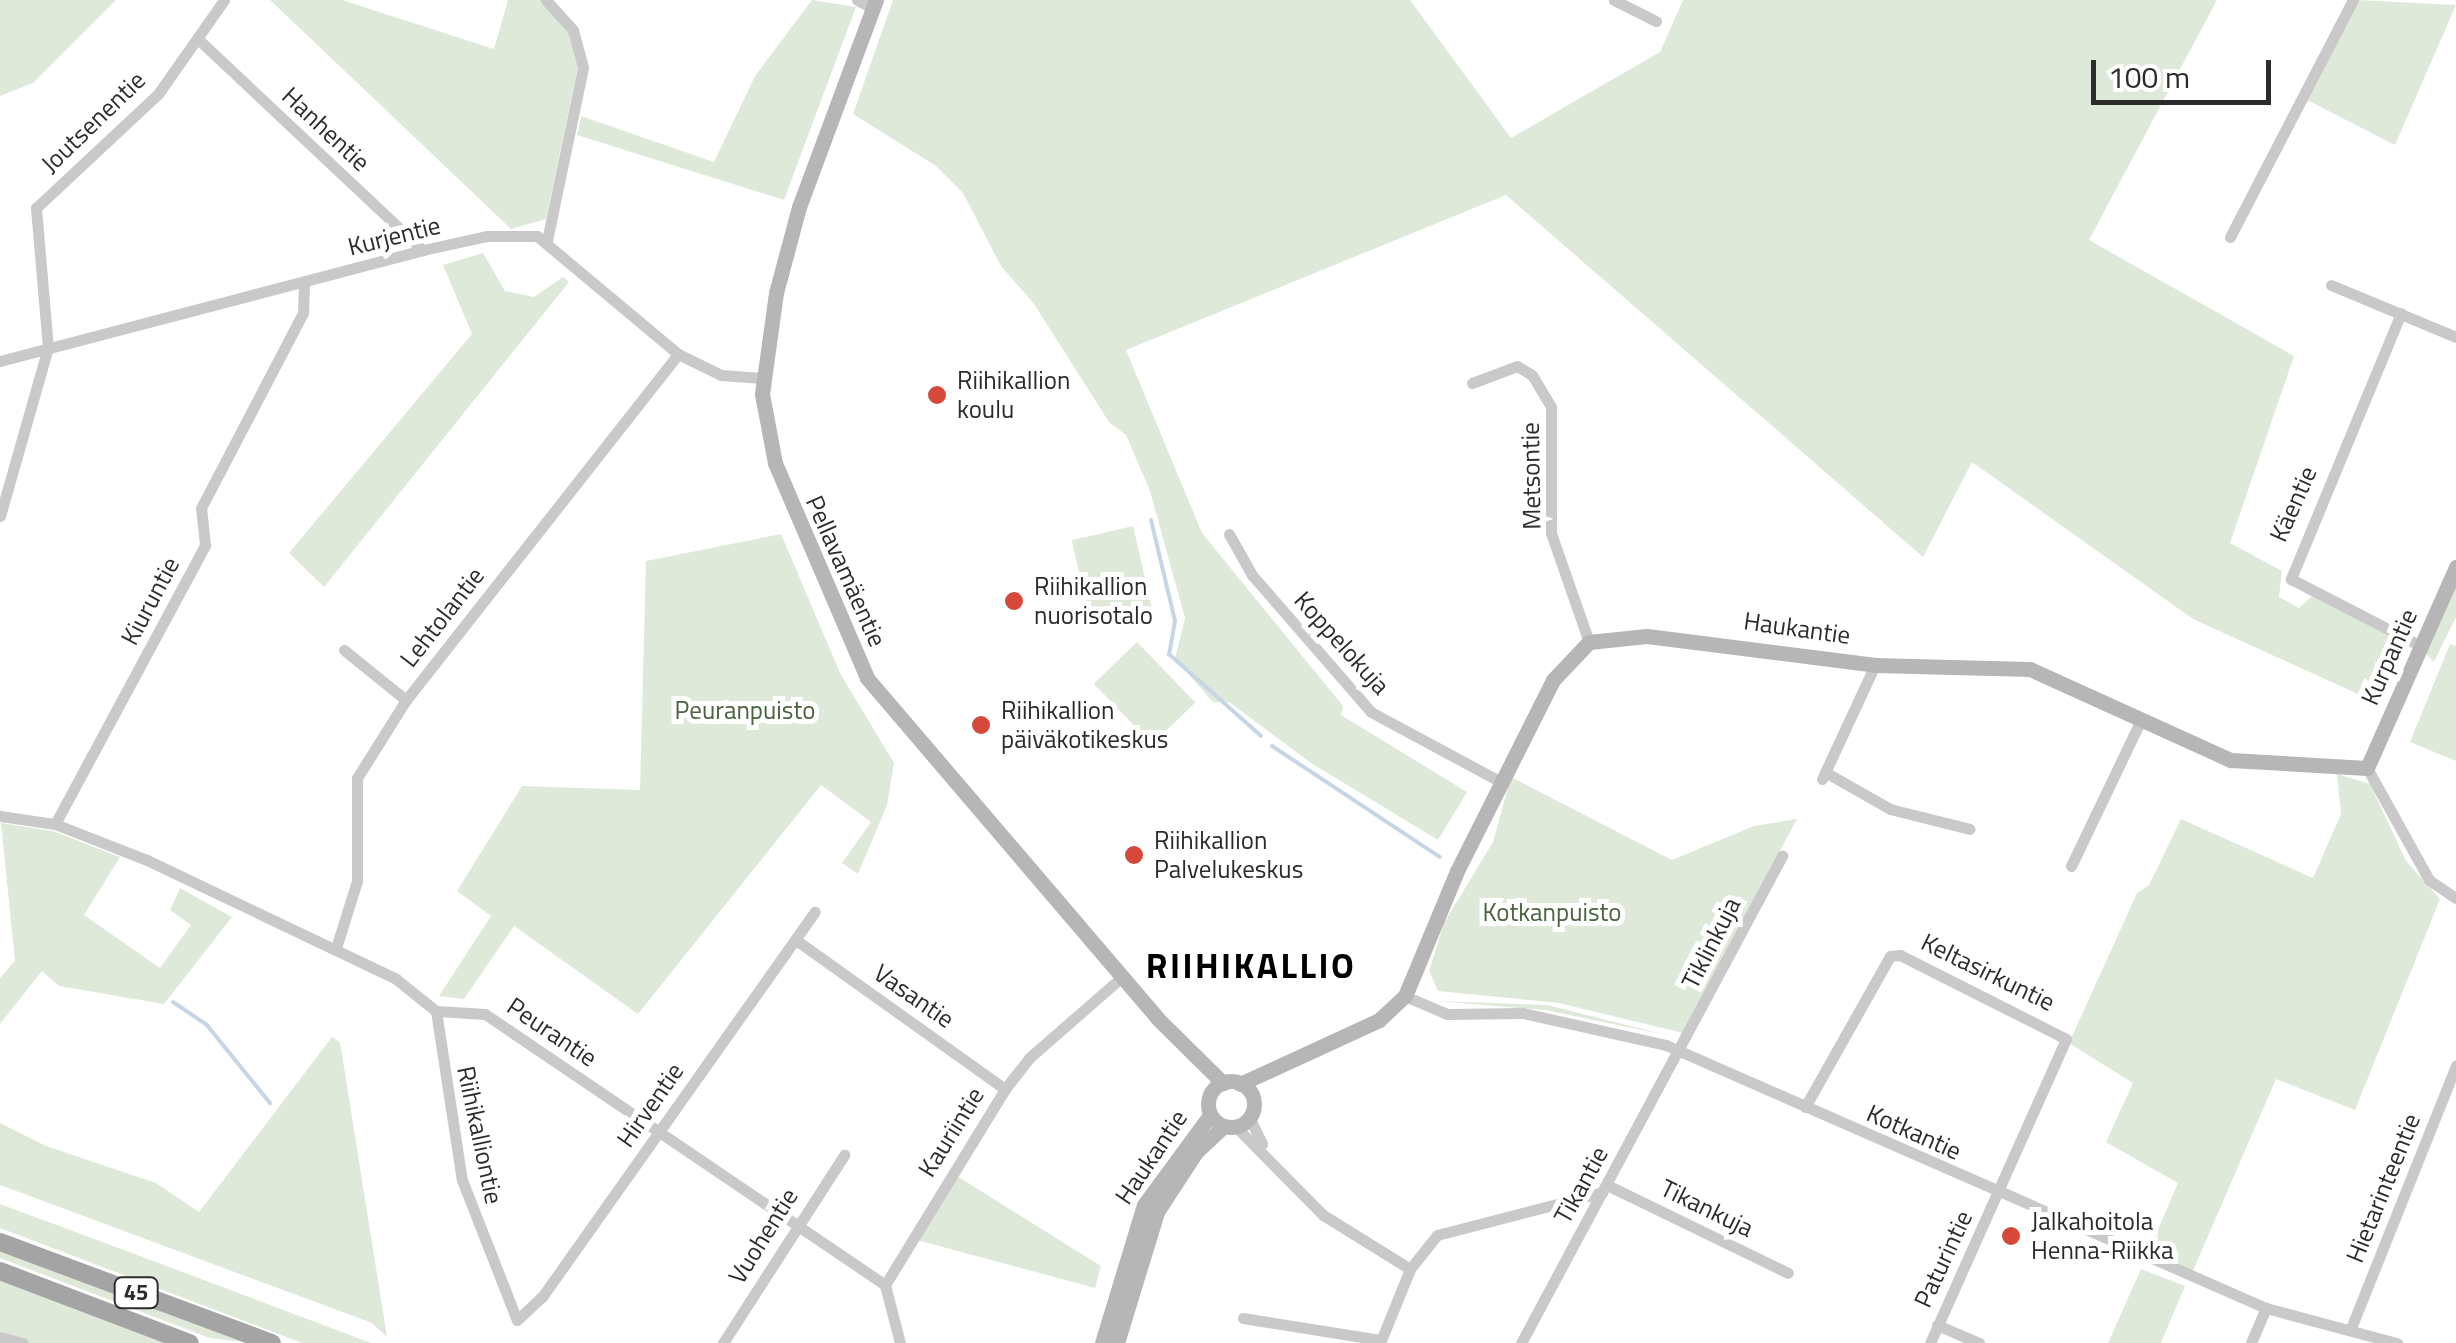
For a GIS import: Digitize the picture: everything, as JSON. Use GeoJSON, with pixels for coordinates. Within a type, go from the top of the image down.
{"type":"FeatureCollection","features":[{"type":"Feature","properties":{"kind":"main road","name":"45"},"geometry":{"type":"LineString","coordinates":[[0,1242],[272,1343]]}},
{"type":"Feature","properties":{"kind":"main road","name":"45"},"geometry":{"type":"LineString","coordinates":[[0,1270],[190,1343]]}},
{"type":"Feature","properties":{"kind":"street","name":"Joutsenentie"},"geometry":{"type":"LineString","coordinates":[[48,348],[36,208],[158,94],[200,40],[224,0]]}},
{"type":"Feature","properties":{"kind":"street"},"geometry":{"type":"LineString","coordinates":[[546,0],[573,30],[583,68],[547,240],[678,354],[721,374],[762,378]]}},
{"type":"Feature","properties":{"kind":"street"},"geometry":{"type":"LineString","coordinates":[[1614,0],[1656,21]]}},
{"type":"Feature","properties":{"kind":"street"},"geometry":{"type":"LineString","coordinates":[[2230,237],[2353,0]]}},
{"type":"Feature","properties":{"kind":"street","name":"Pellavamäentie"},"geometry":{"type":"LineString","coordinates":[[868,3],[798,207],[762,378],[764,414],[784,490],[856,660],[1194,1060],[1224,1087],[1253,1100]]}},
{"type":"Feature","properties":{"kind":"street","name":"Hanhentie"},"geometry":{"type":"LineString","coordinates":[[200,40],[422,250]]}},
{"type":"Feature","properties":{"kind":"street","name":"Kurjentie"},"geometry":{"type":"LineString","coordinates":[[0,360],[422,250],[487,236],[547,240]]}},
{"type":"Feature","properties":{"kind":"street","name":"Kiuruntie"},"geometry":{"type":"LineString","coordinates":[[55,824],[205,545],[202,508],[303,313],[304,283]]}},
{"type":"Feature","properties":{"kind":"street"},"geometry":{"type":"LineString","coordinates":[[2331,286],[2456,337]]}},
{"type":"Feature","properties":{"kind":"street","name":"Käentie"},"geometry":{"type":"LineString","coordinates":[[2401,313],[2290,579],[2421,646]]}},
{"type":"Feature","properties":{"kind":"street"},"geometry":{"type":"LineString","coordinates":[[0,516],[48,348]]}},
{"type":"Feature","properties":{"kind":"street","name":"Lehtolantie"},"geometry":{"type":"LineString","coordinates":[[336,948],[357,881],[357,778],[406,700],[678,354]]}},
{"type":"Feature","properties":{"kind":"street","name":"Metsontie"},"geometry":{"type":"LineString","coordinates":[[1472,383],[1517,366],[1532,375],[1552,407],[1552,532],[1589,642]]}},
{"type":"Feature","properties":{"kind":"street","name":"Koppelokuja"},"geometry":{"type":"LineString","coordinates":[[1229,534],[1252,575],[1371,712],[1501,782]]}},
{"type":"Feature","properties":{"kind":"street","name":"Kurpantie"},"geometry":{"type":"LineString","coordinates":[[2368,768],[2456,567]]}},
{"type":"Feature","properties":{"kind":"street","name":"Haukantie"},"geometry":{"type":"LineString","coordinates":[[1589,642],[1647,636],[1875,665],[2030,669],[2231,760],[2368,768]]}},
{"type":"Feature","properties":{"kind":"street"},"geometry":{"type":"LineString","coordinates":[[1410,1269],[1323,1214],[1236,1123],[1210,1115],[1224,1087],[1279,1070],[1379,1020],[1405,996],[1501,782],[1561,667],[1589,642]]}},
{"type":"Feature","properties":{"kind":"street"},"geometry":{"type":"LineString","coordinates":[[344,650],[406,700]]}},
{"type":"Feature","properties":{"kind":"street"},"geometry":{"type":"LineString","coordinates":[[1875,665],[1824,776],[1890,809],[1970,829]]}},
{"type":"Feature","properties":{"kind":"street"},"geometry":{"type":"LineString","coordinates":[[2071,866],[2140,722]]}},
{"type":"Feature","properties":{"kind":"street"},"geometry":{"type":"LineString","coordinates":[[2368,768],[2429,880],[2456,898]]}},
{"type":"Feature","properties":{"kind":"street"},"geometry":{"type":"LineString","coordinates":[[0,816],[55,824],[336,948],[396,978],[436,1012]]}},
{"type":"Feature","properties":{"kind":"street","name":"Tiklinkuja"},"geometry":{"type":"LineString","coordinates":[[1682,1050],[1782,856]]}},
{"type":"Feature","properties":{"kind":"street","name":"Hirventie"},"geometry":{"type":"LineString","coordinates":[[518,1320],[544,1295],[815,912]]}},
{"type":"Feature","properties":{"kind":"street","name":"Vasantie"},"geometry":{"type":"LineString","coordinates":[[796,940],[1005,1089]]}},
{"type":"Feature","properties":{"kind":"street","name":"Keltasirkuntie"},"geometry":{"type":"LineString","coordinates":[[1805,1108],[1882,966],[1900,955],[2066,1039],[1999,1194]]}},
{"type":"Feature","properties":{"kind":"street","name":"Kauriintie"},"geometry":{"type":"LineString","coordinates":[[885,1285],[1005,1089],[1029,1058],[1122,977]]}},
{"type":"Feature","properties":{"kind":"street","name":"Kotkantie"},"geometry":{"type":"LineString","coordinates":[[1405,996],[1447,1014],[1523,1013],[1580,1022],[1682,1050],[1999,1194],[2266,1308],[2328,1329],[2351,1328],[2396,1343]]}},
{"type":"Feature","properties":{"kind":"street","name":"Peurantie"},"geometry":{"type":"LineString","coordinates":[[436,1012],[485,1014],[885,1285]]}},
{"type":"Feature","properties":{"kind":"street","name":"Riihikalliontie"},"geometry":{"type":"LineString","coordinates":[[436,1012],[462,1180],[518,1320]]}},
{"type":"Feature","properties":{"kind":"street","name":"Tikantie"},"geometry":{"type":"LineString","coordinates":[[1521,1343],[1682,1050]]}},
{"type":"Feature","properties":{"kind":"street","name":"Hietarinteentie"},"geometry":{"type":"LineString","coordinates":[[2351,1328],[2456,1065]]}},
{"type":"Feature","properties":{"kind":"street"},"geometry":{"type":"LineString","coordinates":[[1236,1123],[1279,1070]]}},
{"type":"Feature","properties":{"kind":"street","name":"Haukantie"},"geometry":{"type":"LineString","coordinates":[[1102,1343],[1144,1206],[1210,1115]]}},
{"type":"Feature","properties":{"kind":"street","name":"Haukantie"},"geometry":{"type":"LineString","coordinates":[[1117,1343],[1157,1212],[1196,1152],[1236,1123]]}},
{"type":"Feature","properties":{"kind":"street","name":"Vuohentie"},"geometry":{"type":"LineString","coordinates":[[723,1343],[844,1155]]}},
{"type":"Feature","properties":{"kind":"street"},"geometry":{"type":"LineString","coordinates":[[1242,1318],[1380,1341],[1410,1269],[1437,1235],[1605,1188]]}},
{"type":"Feature","properties":{"kind":"street","name":"Tikankuja"},"geometry":{"type":"LineString","coordinates":[[1605,1188],[1788,1273]]}},
{"type":"Feature","properties":{"kind":"street","name":"Paturintie"},"geometry":{"type":"LineString","coordinates":[[1930,1343],[1999,1194]]}},
{"type":"Feature","properties":{"kind":"street"},"geometry":{"type":"LineString","coordinates":[[885,1285],[900,1343]]}},
{"type":"Feature","properties":{"kind":"street"},"geometry":{"type":"LineString","coordinates":[[2251,1343],[2266,1308]]}},
{"type":"Feature","properties":{"kind":"street"},"geometry":{"type":"LineString","coordinates":[[1938,1325],[1979,1343]]}},
{"type":"Feature","properties":{"kind":"street"},"geometry":{"type":"LineString","coordinates":[[0,1337],[23,1343]]}},
{"type":"Feature","properties":{"kind":"green space"},"geometry":{"type":"Polygon","coordinates":[[[0,0],[116,0],[33,83],[0,96],[0,0]]]}},
{"type":"Feature","properties":{"kind":"green space"},"geometry":{"type":"Polygon","coordinates":[[[270,0],[342,0],[494,49],[508,0],[541,0],[569,32],[578,67],[546,219],[511,229],[270,0]]]}},
{"type":"Feature","properties":{"kind":"green space"},"geometry":{"type":"Polygon","coordinates":[[[812,0],[856,7],[784,200],[577,135],[581,116],[714,162],[755,76],[812,0]]]}},
{"type":"Feature","properties":{"kind":"green space"},"geometry":{"type":"Polygon","coordinates":[[[893,0],[1410,0],[1511,138],[1660,52],[1683,0],[2217,0],[2089,240],[2294,356],[2230,543],[2282,571],[2279,597],[2299,608],[2312,596],[2406,642],[2380,704],[2193,619],[1972,462],[1923,557],[1506,195],[1126,350],[1202,533],[1343,706],[1341,715],[1467,792],[1438,840],[1311,763],[1229,702],[1213,702],[1175,659],[1185,618],[1150,491],[1126,435],[1109,422],[1034,304],[1001,266],[963,193],[936,166],[853,114],[893,0]]]}},
{"type":"Feature","properties":{"kind":"green space"},"geometry":{"type":"Polygon","coordinates":[[[2358,0],[2456,5],[2395,145],[2305,99],[2358,0]]]}},
{"type":"Feature","properties":{"kind":"green space"},"geometry":{"type":"Polygon","coordinates":[[[483,253],[505,291],[534,297],[563,277],[569,282],[324,587],[289,553],[472,334],[443,265],[483,253]]]}},
{"type":"Feature","properties":{"kind":"green space"},"geometry":{"type":"Polygon","coordinates":[[[1133,526],[1153,614],[1092,628],[1072,540],[1133,526]]]}},
{"type":"Feature","properties":{"kind":"green space","name":"Peuranpuisto"},"geometry":{"type":"Polygon","coordinates":[[[781,534],[841,675],[894,763],[887,805],[858,874],[842,863],[871,822],[821,785],[638,1014],[514,926],[464,999],[439,996],[491,916],[457,891],[522,786],[640,790],[646,561],[781,534]]]}},
{"type":"Feature","properties":{"kind":"green space"},"geometry":{"type":"Polygon","coordinates":[[[2456,586],[2456,617],[2434,662],[2425,653],[2456,586]]]}},
{"type":"Feature","properties":{"kind":"green space"},"geometry":{"type":"Polygon","coordinates":[[[1137,642],[1195,702],[1152,744],[1094,684],[1137,642]]]}},
{"type":"Feature","properties":{"kind":"green space"},"geometry":{"type":"Polygon","coordinates":[[[2450,644],[2456,646],[2456,761],[2410,742],[2450,644]]]}},
{"type":"Feature","properties":{"kind":"green space"},"geometry":{"type":"Polygon","coordinates":[[[2337,774],[2370,784],[2406,861],[2440,899],[2355,1110],[2276,1079],[2192,1273],[2148,1253],[2178,1183],[2106,1142],[2133,1083],[2069,1043],[2137,893],[2149,885],[2181,819],[2313,878],[2341,814],[2337,774]]]}},
{"type":"Feature","properties":{"kind":"green space","name":"Kotkanpuisto"},"geometry":{"type":"Polygon","coordinates":[[[1511,777],[1672,860],[1754,826],[1797,819],[1683,1033],[1559,1003],[1438,991],[1429,971],[1444,923],[1493,842],[1511,777]]]}},
{"type":"Feature","properties":{"kind":"green space"},"geometry":{"type":"Polygon","coordinates":[[[1,823],[53,831],[120,857],[84,915],[160,968],[191,925],[170,910],[180,888],[232,917],[164,1004],[59,986],[42,971],[0,1024],[0,978],[15,961],[1,823]]]}},
{"type":"Feature","properties":{"kind":"green space"},"geometry":{"type":"Polygon","coordinates":[[[1437,1001],[1547,1005],[1666,1035],[1545,1010],[1437,1001]]]}},
{"type":"Feature","properties":{"kind":"green space"},"geometry":{"type":"Polygon","coordinates":[[[332,1037],[340,1042],[387,1337],[372,1323],[0,1185],[0,1123],[46,1146],[156,1183],[199,1212],[332,1037]]]}},
{"type":"Feature","properties":{"kind":"green space"},"geometry":{"type":"Polygon","coordinates":[[[957,1176],[1101,1266],[1095,1288],[917,1240],[957,1176]]]}},
{"type":"Feature","properties":{"kind":"green space"},"geometry":{"type":"Polygon","coordinates":[[[0,1204],[371,1343],[302,1343],[0,1228],[0,1204]]]}},
{"type":"Feature","properties":{"kind":"green space"},"geometry":{"type":"Polygon","coordinates":[[[0,1248],[250,1343],[210,1338],[0,1258],[0,1248]]]}},
{"type":"Feature","properties":{"kind":"green space"},"geometry":{"type":"Polygon","coordinates":[[[2141,1269],[2185,1286],[2161,1343],[2108,1343],[2141,1269]]]}},
{"type":"Feature","properties":{"kind":"green space"},"geometry":{"type":"Polygon","coordinates":[[[0,1277],[169,1343],[0,1343],[0,1277]]]}},
{"type":"Feature","properties":{"kind":"waterway"},"geometry":{"type":"LineString","coordinates":[[1151,520],[1175,621],[1169,654],[1261,736]]}},
{"type":"Feature","properties":{"kind":"waterway"},"geometry":{"type":"LineString","coordinates":[[1272,746],[1440,857]]}},
{"type":"Feature","properties":{"kind":"waterway"},"geometry":{"type":"LineString","coordinates":[[173,1002],[206,1024],[270,1103]]}},
{"type":"Feature","properties":{"kind":"place","name":"Riihikallion koulu"},"geometry":{"type":"Point","coordinates":[937,395]}},
{"type":"Feature","properties":{"kind":"place","name":"Riihikallion nuorisotalo"},"geometry":{"type":"Point","coordinates":[1014,601]}},
{"type":"Feature","properties":{"kind":"place","name":"Riihikallion päiväkotikeskus"},"geometry":{"type":"Point","coordinates":[981,725]}},
{"type":"Feature","properties":{"kind":"place","name":"Riihikallion Palvelukeskus"},"geometry":{"type":"Point","coordinates":[1134,855]}},
{"type":"Feature","properties":{"kind":"place","name":"Jalkahoitola Henna-Riikka"},"geometry":{"type":"Point","coordinates":[2011,1236]}},
{"type":"Feature","properties":{"kind":"district","name":"RIIHIKALLIO"},"geometry":{"type":"Point","coordinates":[1251,965]}}]}
